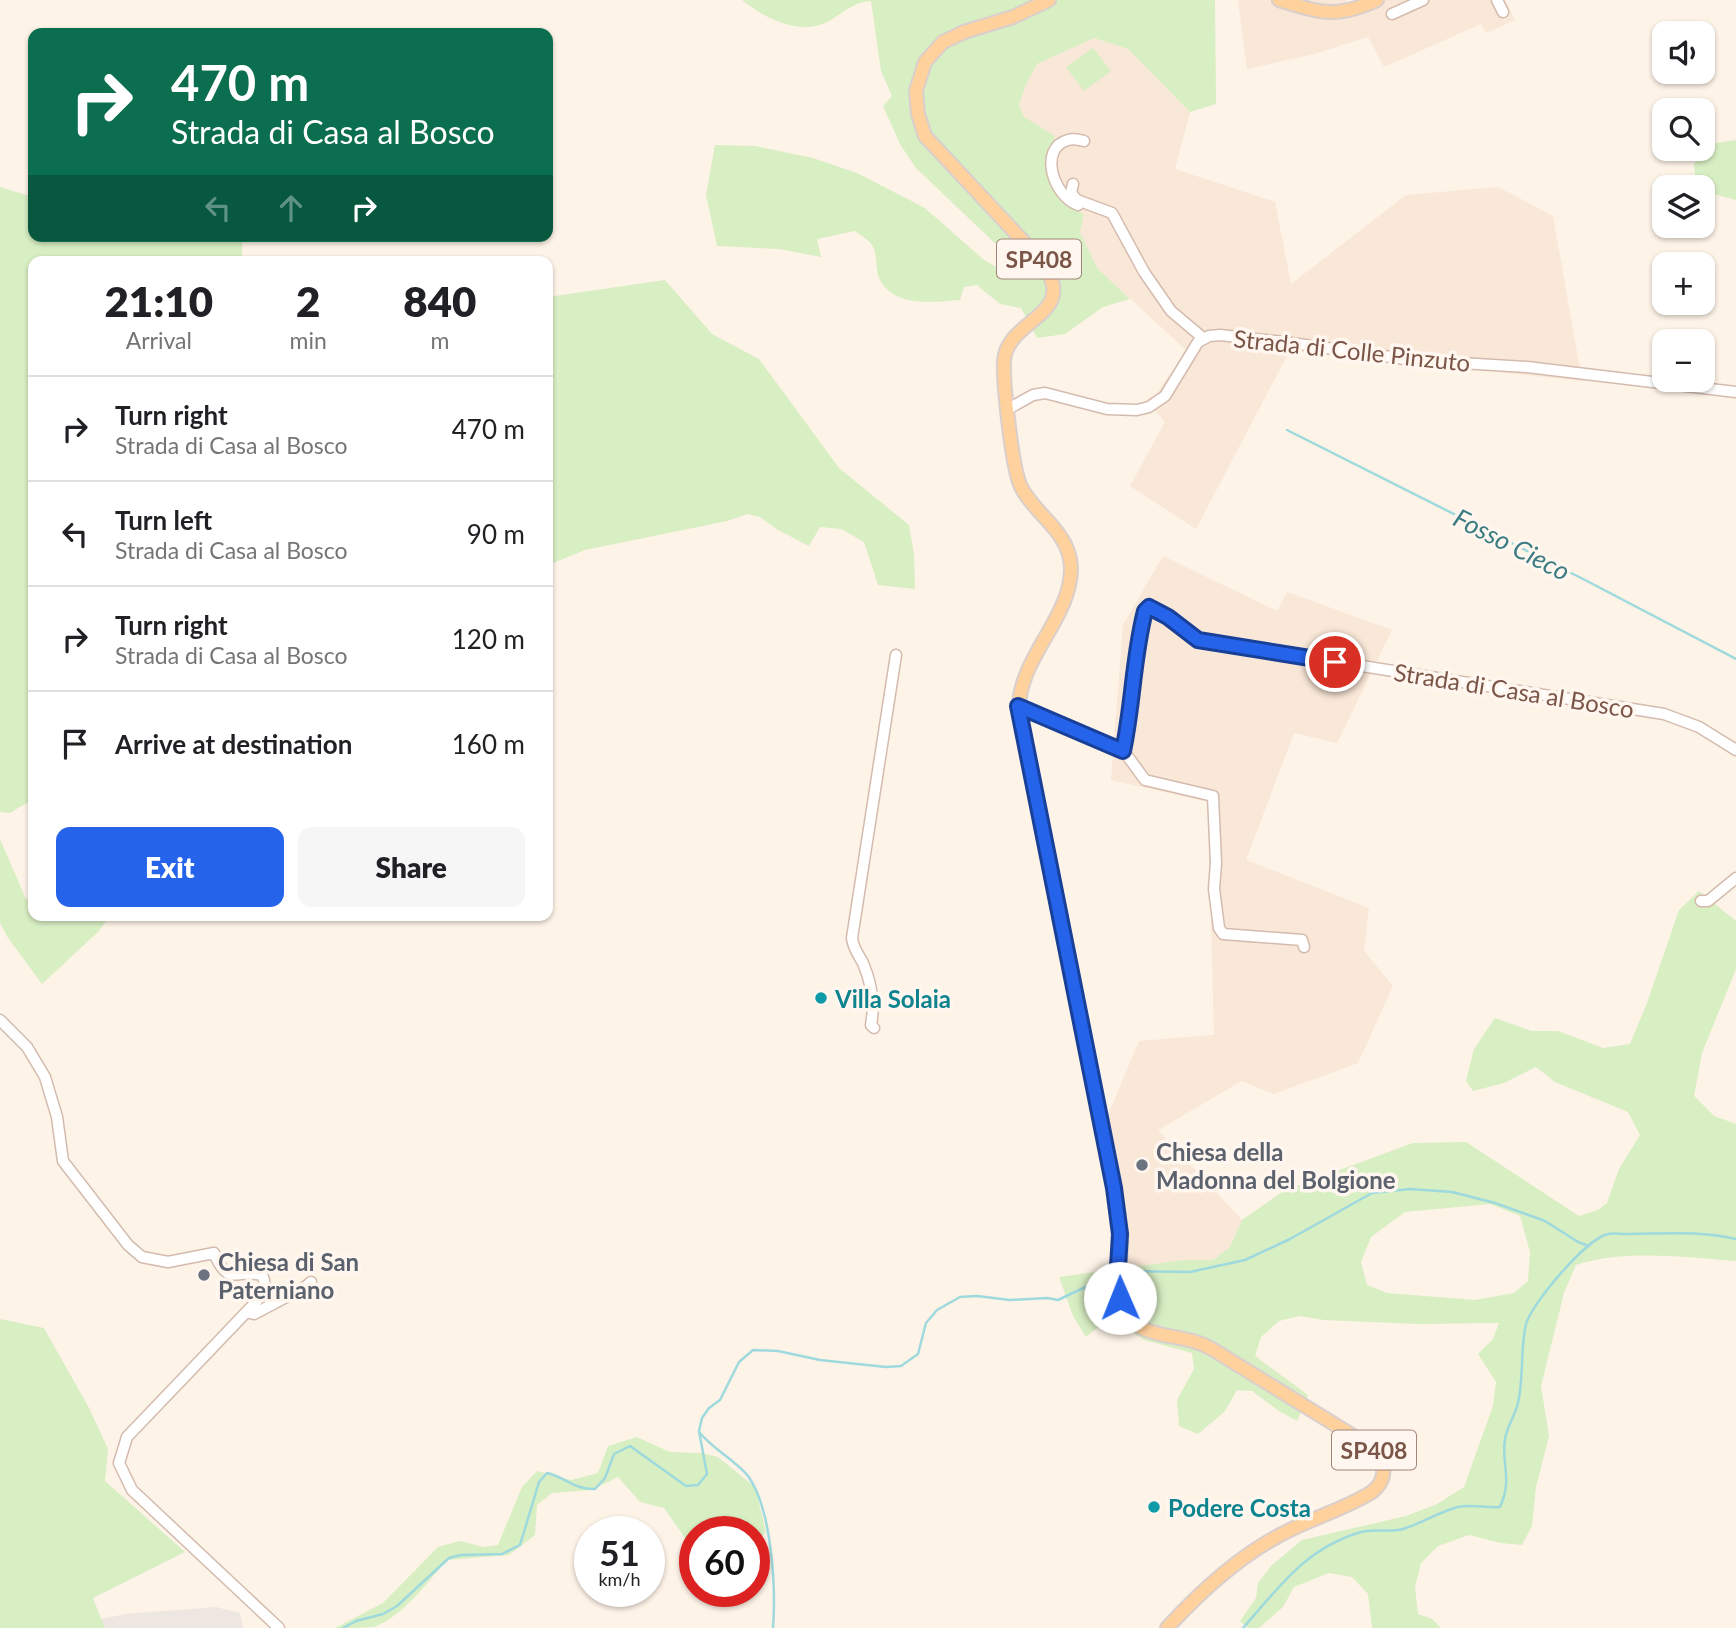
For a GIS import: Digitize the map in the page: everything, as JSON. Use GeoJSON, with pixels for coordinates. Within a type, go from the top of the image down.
{"type":"FeatureCollection","features":[{"type":"Feature","properties":{"kind":"main road","name":"SP408"},"geometry":{"type":"LineString","coordinates":[[1049,0],[1013,17],[964,32],[943,43],[925,62],[916,91],[918,114],[925,136],[1037,256],[1051,277],[1052,292],[1048,307],[1015,336],[1005,353],[1004,366],[1020,484],[1063,540],[1071,565],[1067,591],[1022,683],[1018,706],[1119,1214],[1121,1238],[1117,1283],[1122,1304],[1129,1318],[1138,1325],[1152,1332],[1190,1339],[1219,1353],[1368,1445],[1379,1455],[1384,1467],[1382,1479],[1375,1490],[1255,1549],[1167,1628]]}},
{"type":"Feature","properties":{"kind":"main road"},"geometry":{"type":"LineString","coordinates":[[1279,0],[1328,13],[1349,11],[1377,0]]}},
{"type":"Feature","properties":{"kind":"street"},"geometry":{"type":"LineString","coordinates":[[1392,14],[1423,0]]}},
{"type":"Feature","properties":{"kind":"street"},"geometry":{"type":"LineString","coordinates":[[1497,0],[1503,12]]}},
{"type":"Feature","properties":{"kind":"street"},"geometry":{"type":"LineString","coordinates":[[1084,141],[1070,139],[1058,146],[1052,159],[1052,172],[1055,185],[1068,200],[1075,205],[1096,207]]}},
{"type":"Feature","properties":{"kind":"street"},"geometry":{"type":"LineString","coordinates":[[1073,184],[1073,197],[1112,213],[1144,272],[1171,311],[1203,338]]}},
{"type":"Feature","properties":{"kind":"street","name":"Strada di Colle Pinzuto"},"geometry":{"type":"LineString","coordinates":[[1008,409],[1033,395],[1045,393],[1107,409],[1149,407],[1165,396],[1198,342],[1203,338],[1220,335],[1412,360],[1527,367],[1736,392]]}},
{"type":"Feature","properties":{"kind":"street","name":"Strada di Casa al Bosco"},"geometry":{"type":"LineString","coordinates":[[1123,751],[1137,646],[1145,611],[1149,607],[1168,617],[1198,640],[1664,714],[1699,727],[1736,750]]}},
{"type":"Feature","properties":{"kind":"street"},"geometry":{"type":"LineString","coordinates":[[874,1028],[871,1025],[872,993],[852,937],[896,655]]}},
{"type":"Feature","properties":{"kind":"street"},"geometry":{"type":"LineString","coordinates":[[1018,706],[1123,751],[1145,780],[1213,796],[1216,863],[1214,889],[1219,928],[1223,934],[1274,939],[1298,938],[1304,947]]}},
{"type":"Feature","properties":{"kind":"street"},"geometry":{"type":"LineString","coordinates":[[1701,901],[1708,901],[1736,878]]}},
{"type":"Feature","properties":{"kind":"street"},"geometry":{"type":"LineString","coordinates":[[0,1020],[27,1047],[45,1077],[57,1117],[63,1161],[128,1245],[142,1257],[168,1262],[214,1253],[224,1271],[232,1276],[256,1273],[262,1275],[265,1280],[264,1290],[246,1312],[135,1428],[121,1450],[119,1463],[132,1490],[279,1628]]}},
{"type":"Feature","properties":{"kind":"street"},"geometry":{"type":"LineString","coordinates":[[246,1312],[254,1314],[311,1282]]}},
{"type":"Feature","properties":{"kind":"shaded area"},"geometry":{"type":"Polygon","coordinates":[[[1238,0],[1347,0],[1348,4],[1363,0],[1505,0],[1515,20],[1486,33],[1481,24],[1384,67],[1368,37],[1314,54],[1247,69],[1238,0]]]}},
{"type":"Feature","properties":{"kind":"shaded area"},"geometry":{"type":"Polygon","coordinates":[[[1094,38],[1128,49],[1190,112],[1175,169],[1275,202],[1291,284],[1406,195],[1498,187],[1553,216],[1582,381],[1290,350],[1196,529],[1130,486],[1165,422],[1146,400],[1156,394],[1187,351],[1097,268],[1080,232],[1084,214],[1060,200],[1050,183],[1048,160],[1055,136],[1024,118],[1019,106],[1026,84],[1037,64],[1094,38]]]}},
{"type":"Feature","properties":{"kind":"shaded area"},"geometry":{"type":"Polygon","coordinates":[[[1163,556],[1277,611],[1287,592],[1392,630],[1337,743],[1294,733],[1246,860],[1369,908],[1364,951],[1393,986],[1358,1063],[1274,1094],[1242,1081],[1158,1130],[1242,1220],[1230,1247],[1213,1260],[1183,1260],[1111,1270],[1112,1213],[1099,1136],[1139,1041],[1214,1035],[1208,802],[1111,780],[1123,625],[1163,556]]]}},
{"type":"Feature","properties":{"kind":"shaded area"},"geometry":{"type":"Polygon","coordinates":[[[216,1607],[240,1613],[243,1628],[105,1628],[101,1619],[126,1614],[216,1607]]]}},
{"type":"Feature","properties":{"kind":"green space"},"geometry":{"type":"Polygon","coordinates":[[[742,0],[1215,0],[1216,104],[1190,112],[1128,49],[1094,38],[1037,64],[1019,105],[1024,117],[1055,136],[1049,172],[1055,192],[1061,200],[1084,214],[1080,232],[1097,268],[1130,299],[1103,307],[1065,334],[1037,338],[1021,308],[1000,304],[977,285],[964,287],[960,300],[915,301],[894,294],[885,288],[879,278],[872,245],[855,231],[817,239],[821,257],[779,249],[717,246],[706,195],[715,145],[755,146],[813,158],[857,173],[925,208],[984,260],[1014,277],[1023,270],[916,168],[900,144],[883,106],[892,96],[881,71],[871,1],[855,5],[821,24],[797,27],[774,20],[742,0]]]}},
{"type":"Feature","properties":{"kind":"green space"},"geometry":{"type":"Polygon","coordinates":[[[1093,48],[1111,71],[1084,91],[1066,67],[1093,48]]]}},
{"type":"Feature","properties":{"kind":"green space"},"geometry":{"type":"Polygon","coordinates":[[[1736,140],[1736,200],[1715,194],[1715,175],[1695,175],[1696,161],[1715,161],[1715,143],[1736,140]]]}},
{"type":"Feature","properties":{"kind":"green space"},"geometry":{"type":"Polygon","coordinates":[[[0,187],[28,195],[28,242],[242,242],[242,256],[28,256],[28,802],[10,813],[0,812],[0,187]]]}},
{"type":"Feature","properties":{"kind":"green space"},"geometry":{"type":"Polygon","coordinates":[[[665,280],[712,334],[759,359],[839,468],[909,525],[914,554],[915,589],[878,585],[864,542],[841,529],[820,527],[809,546],[760,517],[748,514],[727,521],[585,550],[553,563],[553,296],[665,280]]]}},
{"type":"Feature","properties":{"kind":"green space"},"geometry":{"type":"Polygon","coordinates":[[[0,839],[28,900],[28,921],[106,921],[42,984],[0,923],[0,839]]]}},
{"type":"Feature","properties":{"kind":"green space"},"geometry":{"type":"Polygon","coordinates":[[[1699,891],[1736,921],[1736,969],[1702,1053],[1694,1096],[1714,1116],[1736,1124],[1736,1261],[1634,1256],[1594,1260],[1576,1265],[1564,1293],[1541,1386],[1549,1436],[1536,1487],[1532,1526],[1522,1545],[1469,1535],[1438,1546],[1421,1563],[1415,1587],[1418,1614],[1432,1619],[1441,1628],[1372,1628],[1368,1594],[1352,1577],[1329,1573],[1294,1587],[1283,1607],[1259,1628],[1248,1628],[1240,1621],[1256,1598],[1258,1583],[1272,1565],[1302,1540],[1406,1516],[1437,1504],[1464,1487],[1493,1406],[1496,1382],[1478,1354],[1493,1339],[1499,1323],[1418,1324],[1324,1320],[1299,1316],[1279,1321],[1261,1337],[1255,1356],[1308,1395],[1297,1421],[1252,1391],[1237,1390],[1225,1411],[1198,1434],[1179,1426],[1177,1400],[1194,1369],[1192,1353],[1144,1340],[1109,1318],[1086,1337],[1073,1316],[1059,1277],[1183,1260],[1213,1260],[1230,1247],[1242,1220],[1285,1190],[1413,1143],[1466,1142],[1579,1216],[1598,1210],[1607,1203],[1619,1169],[1640,1135],[1628,1112],[1555,1082],[1536,1067],[1504,1083],[1473,1091],[1466,1081],[1474,1049],[1495,1018],[1532,1031],[1558,1031],[1603,1048],[1630,1044],[1679,910],[1699,891]],[[1490,1204],[1405,1212],[1371,1237],[1361,1262],[1367,1285],[1387,1293],[1475,1300],[1514,1293],[1528,1281],[1530,1252],[1520,1216],[1490,1204]]]}},
{"type":"Feature","properties":{"kind":"green space"},"geometry":{"type":"Polygon","coordinates":[[[0,1319],[44,1328],[89,1408],[108,1449],[105,1481],[185,1552],[93,1598],[105,1628],[0,1628],[0,1319]]]}},
{"type":"Feature","properties":{"kind":"green space"},"geometry":{"type":"Polygon","coordinates":[[[637,1437],[670,1452],[702,1453],[718,1457],[755,1487],[762,1516],[679,1516],[679,1529],[664,1508],[640,1502],[618,1477],[592,1490],[552,1493],[537,1505],[535,1535],[509,1555],[447,1560],[414,1598],[384,1622],[374,1627],[335,1628],[383,1603],[438,1547],[460,1541],[484,1547],[498,1545],[522,1487],[537,1471],[571,1480],[598,1473],[608,1446],[637,1437]]]}},
{"type":"Feature","properties":{"kind":"waterway","name":"Fosso Cieco"},"geometry":{"type":"LineString","coordinates":[[1287,430],[1736,659]]}},
{"type":"Feature","properties":{"kind":"waterway"},"geometry":{"type":"LineString","coordinates":[[1125,1271],[1190,1272],[1245,1260],[1290,1239],[1372,1193],[1410,1189],[1452,1192],[1495,1203],[1545,1221],[1589,1246]]}},
{"type":"Feature","properties":{"kind":"waterway"},"geometry":{"type":"LineString","coordinates":[[1243,1628],[1295,1571],[1324,1548],[1342,1539],[1366,1531],[1403,1529],[1458,1507],[1500,1507],[1506,1488],[1505,1439],[1520,1393],[1526,1324],[1549,1287],[1587,1247],[1608,1234],[1694,1233],[1736,1239]]}},
{"type":"Feature","properties":{"kind":"waterway"},"geometry":{"type":"LineString","coordinates":[[343,1628],[356,1621],[383,1614],[397,1606],[449,1558],[502,1554],[520,1545],[539,1482],[547,1473],[576,1485],[595,1489],[605,1478],[614,1454],[630,1446],[686,1486],[698,1485],[707,1474],[699,1431],[702,1418],[709,1408],[720,1400],[739,1362],[753,1350],[778,1351],[820,1360],[886,1367],[901,1366],[918,1354],[926,1323],[937,1310],[960,1297],[1058,1300],[1115,1273]]}},
{"type":"Feature","properties":{"kind":"waterway"},"geometry":{"type":"LineString","coordinates":[[700,1433],[743,1470],[756,1490],[771,1549],[773,1628]]}},
{"type":"Feature","properties":{"kind":"place","name":"Villa Solaia"},"geometry":{"type":"Point","coordinates":[821,998]}},
{"type":"Feature","properties":{"kind":"place","name":"Chiesa della Madonna del Bolgione"},"geometry":{"type":"Point","coordinates":[1142,1165]}},
{"type":"Feature","properties":{"kind":"place","name":"Chiesa di San Paterniano"},"geometry":{"type":"Point","coordinates":[204,1275]}},
{"type":"Feature","properties":{"kind":"place","name":"Podere Costa"},"geometry":{"type":"Point","coordinates":[1154,1507]}},
{"type":"Feature","properties":{"kind":"route"},"geometry":{"type":"LineString","coordinates":[[1120,1298],[1117,1283],[1120,1259],[1119,1214],[1018,706],[1123,751],[1137,646],[1145,611],[1149,607],[1168,617],[1198,640],[1335,662]]}}]}
